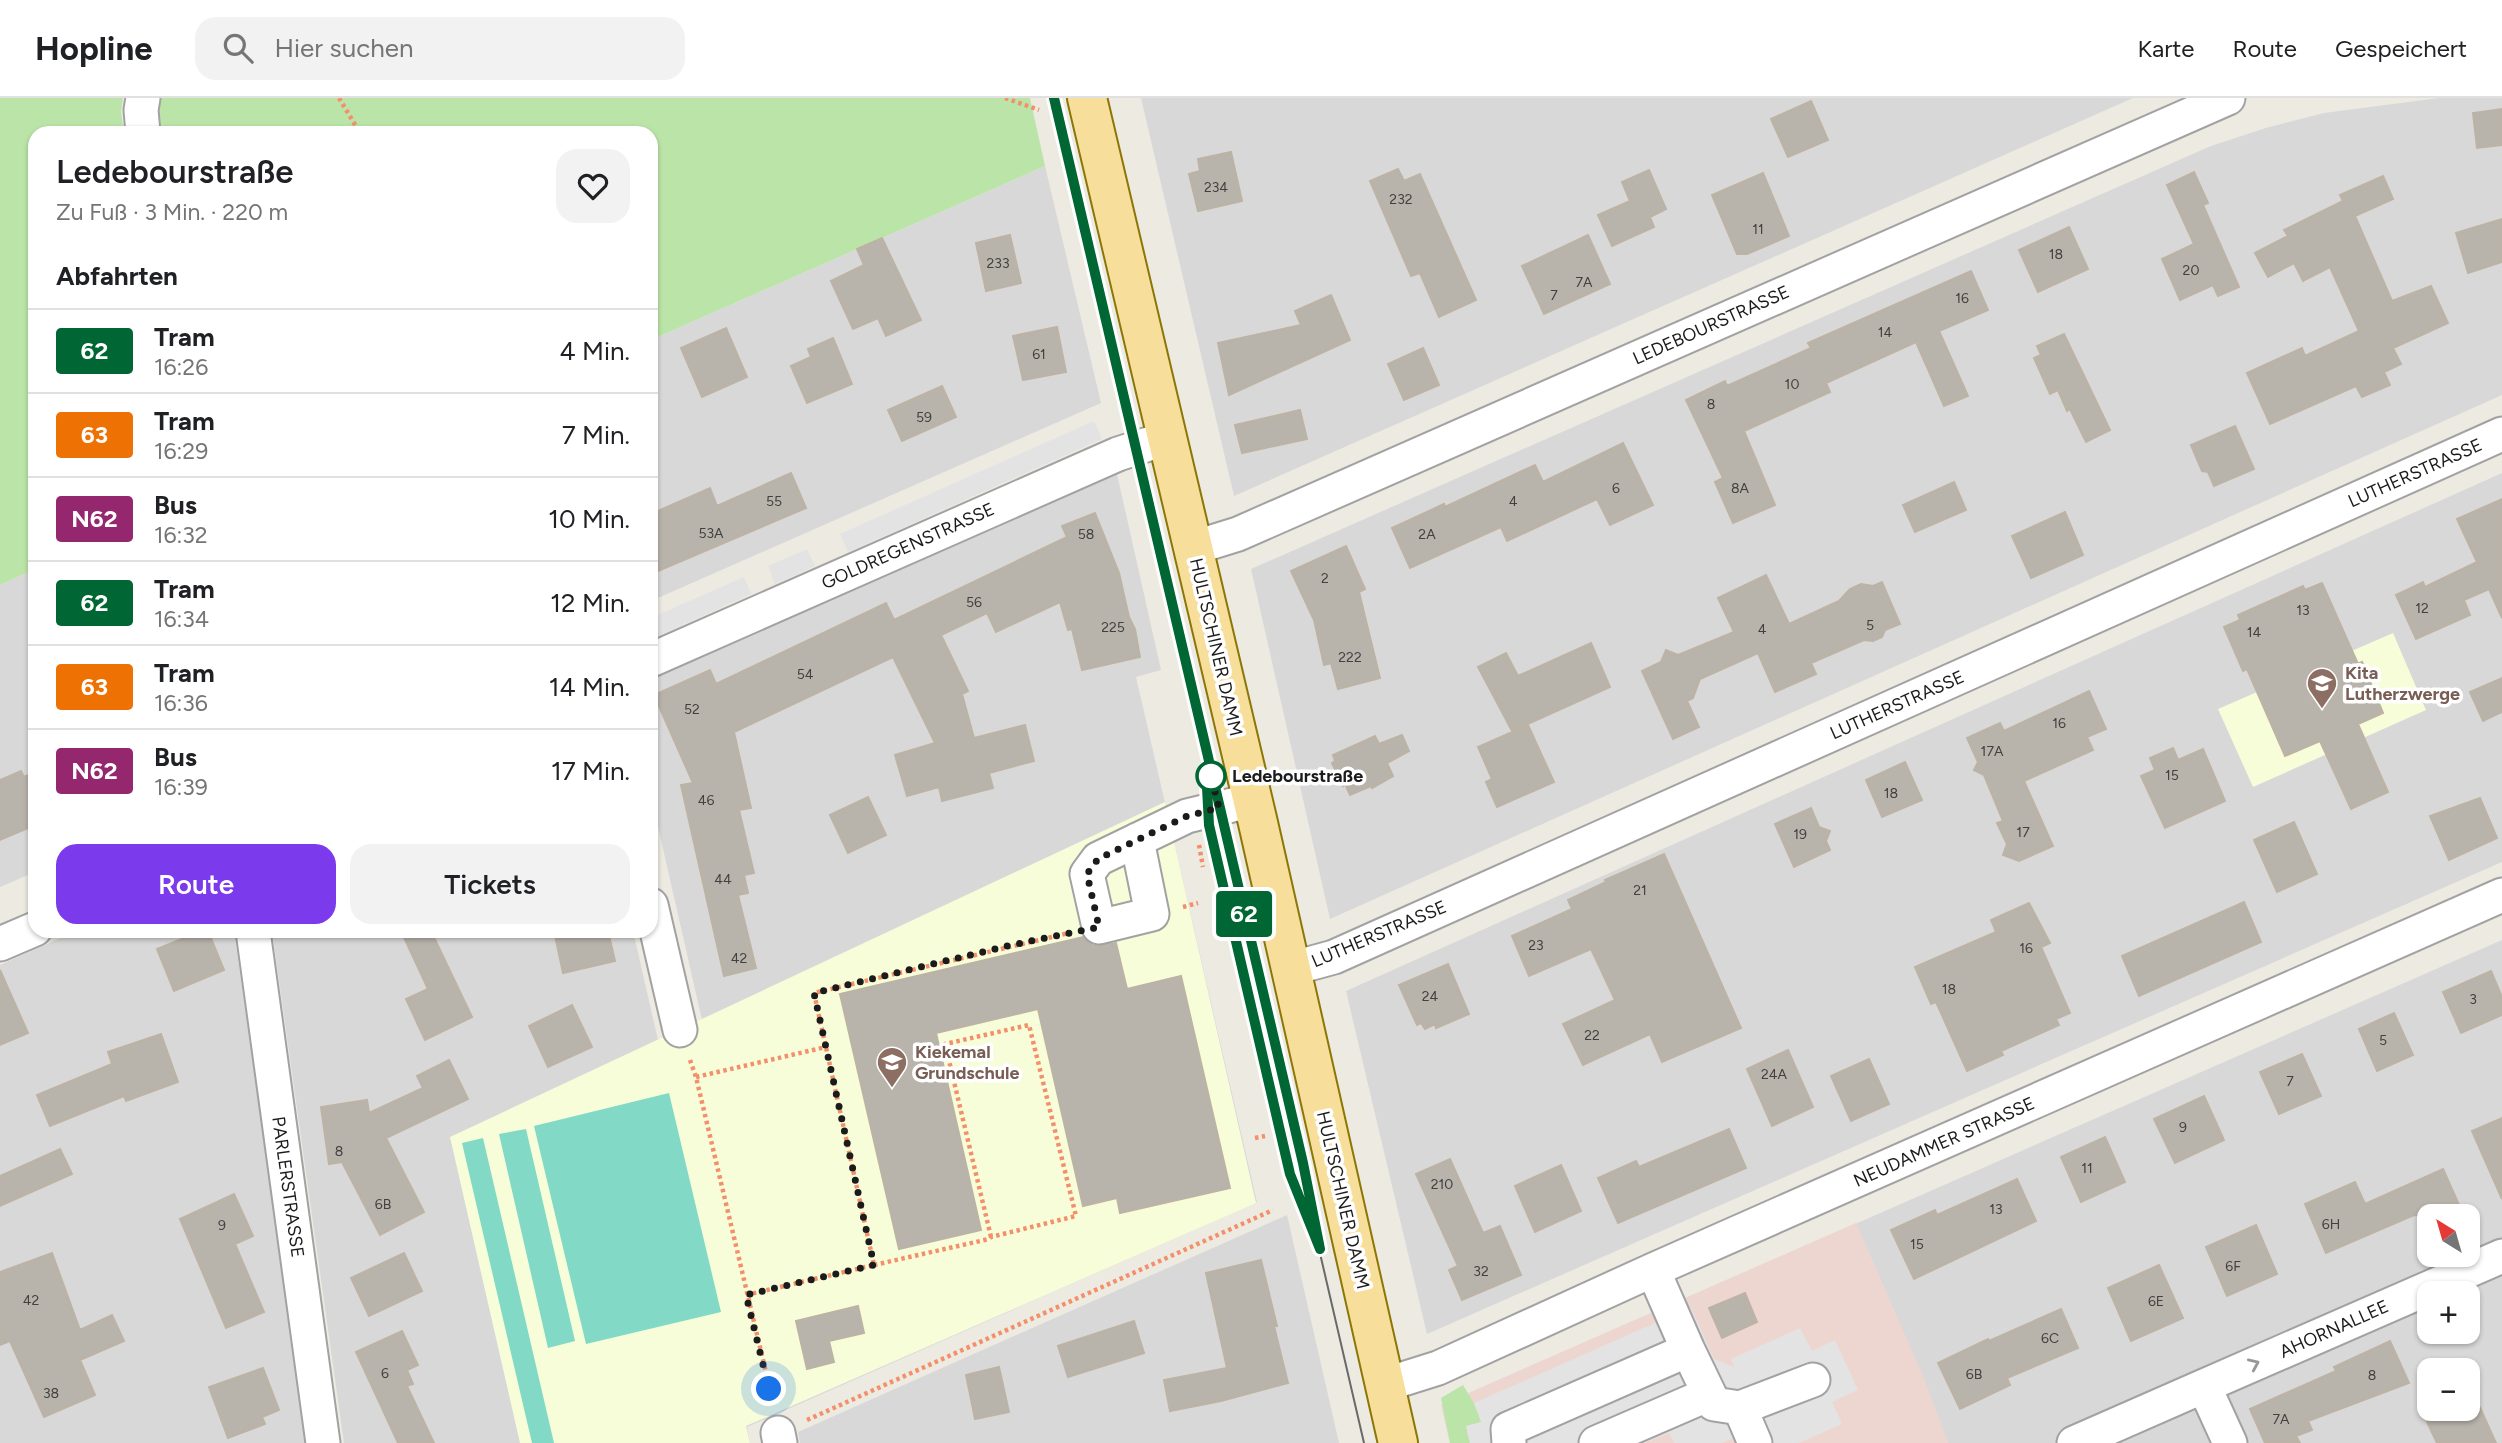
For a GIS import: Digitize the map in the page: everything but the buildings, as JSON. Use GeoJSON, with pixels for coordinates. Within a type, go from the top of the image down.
{"type":"FeatureCollection","features":[{"type":"Feature","properties":{"kind":"main road","name":"HULTSCHINER DAMM"},"geometry":{"type":"LineString","coordinates":[[1087,98],[1252,800],[1398,1443]]}},
{"type":"Feature","properties":{"kind":"street"},"geometry":{"type":"LineString","coordinates":[[142,98],[143,126]]}},
{"type":"Feature","properties":{"kind":"street","name":"LEDEBOURSTRASSE"},"geometry":{"type":"LineString","coordinates":[[1193,548],[1238,534],[2228,98]]}},
{"type":"Feature","properties":{"kind":"street","name":"LUTHERSTRASSE"},"geometry":{"type":"LineString","coordinates":[[1290,969],[1334,957],[2502,434]]}},
{"type":"Feature","properties":{"kind":"street","name":"GOLDREGENSTRASSE"},"geometry":{"type":"LineString","coordinates":[[658,657],[1118,454],[1167,438]]}},
{"type":"Feature","properties":{"kind":"street"},"geometry":{"type":"LineString","coordinates":[[1137,840],[1152,914],[1099,927],[1087,874],[1098,859],[1137,840],[1187,816],[1252,800]]}},
{"type":"Feature","properties":{"kind":"street","name":"NEUDAMMER STRASSE"},"geometry":{"type":"LineString","coordinates":[[1384,1385],[1438,1368],[1653,1270],[2502,895]]}},
{"type":"Feature","properties":{"kind":"street"},"geometry":{"type":"LineString","coordinates":[[0,944],[28,932]]}},
{"type":"Feature","properties":{"kind":"street"},"geometry":{"type":"LineString","coordinates":[[658,935],[680,1030]]}},
{"type":"Feature","properties":{"kind":"street","name":"PARLERSTRASSE"},"geometry":{"type":"LineString","coordinates":[[254,938],[323,1443]]}},
{"type":"Feature","properties":{"kind":"street","name":"AHORNALLEE"},"geometry":{"type":"LineString","coordinates":[[2074,1443],[2502,1256]]}},
{"type":"Feature","properties":{"kind":"street"},"geometry":{"type":"LineString","coordinates":[[1653,1270],[1714,1404],[1740,1408],[1814,1380]]}},
{"type":"Feature","properties":{"kind":"street"},"geometry":{"type":"LineString","coordinates":[[1509,1443],[1508,1429],[1688,1350]]}},
{"type":"Feature","properties":{"kind":"street"},"geometry":{"type":"LineString","coordinates":[[2204,1386],[2230,1443]]}},
{"type":"Feature","properties":{"kind":"street"},"geometry":{"type":"LineString","coordinates":[[1596,1443],[1709,1394]]}},
{"type":"Feature","properties":{"kind":"street"},"geometry":{"type":"LineString","coordinates":[[1740,1408],[1755,1443]]}},
{"type":"Feature","properties":{"kind":"path"},"geometry":{"type":"LineString","coordinates":[[340,98],[356,126]]}},
{"type":"Feature","properties":{"kind":"path"},"geometry":{"type":"LineString","coordinates":[[1005,98],[1039,110]]}},
{"type":"Feature","properties":{"kind":"path"},"geometry":{"type":"LineString","coordinates":[[1197,837],[1203,867]]}},
{"type":"Feature","properties":{"kind":"path"},"geometry":{"type":"LineString","coordinates":[[874,1265],[814,993],[1007,946],[1099,927]]}},
{"type":"Feature","properties":{"kind":"path"},"geometry":{"type":"LineString","coordinates":[[746,1295],[989,1239],[1076,1216],[1029,1025],[945,1044],[991,1237]]}},
{"type":"Feature","properties":{"kind":"path"},"geometry":{"type":"LineString","coordinates":[[680,1030],[696,1077],[778,1430],[1273,1210]]}},
{"type":"Feature","properties":{"kind":"path"},"geometry":{"type":"LineString","coordinates":[[696,1077],[826,1046]]}},
{"type":"Feature","properties":{"kind":"path"},"geometry":{"type":"LineString","coordinates":[[1255,1138],[1265,1136]]}},
{"type":"Feature","properties":{"kind":"shaded area"},"geometry":{"type":"Polygon","coordinates":[[[1141,98],[2133,98],[1234,496],[1141,98]]]}},
{"type":"Feature","properties":{"kind":"shaded area"},"geometry":{"type":"Polygon","coordinates":[[[2439,98],[2502,98],[2502,395],[1330,919],[1251,569],[2211,146],[2324,113],[2439,98]]]}},
{"type":"Feature","properties":{"kind":"shaded area"},"geometry":{"type":"Polygon","coordinates":[[[1045,166],[1101,403],[658,598],[658,337],[1045,166]]]}},
{"type":"Feature","properties":{"kind":"shaded area"},"geometry":{"type":"Polygon","coordinates":[[[1094,421],[1102,439],[848,552],[840,534],[1094,421]]]}},
{"type":"Feature","properties":{"kind":"shaded area"},"geometry":{"type":"Polygon","coordinates":[[[2502,473],[2502,862],[1427,1334],[1346,991],[2502,473]]]}},
{"type":"Feature","properties":{"kind":"shaded area"},"geometry":{"type":"Polygon","coordinates":[[[1117,474],[1161,670],[1136,677],[1257,1202],[747,1427],[750,1443],[344,1443],[273,938],[635,938],[658,1040],[702,1020],[658,827],[658,675],[1117,474]]]}},
{"type":"Feature","properties":{"kind":"shaded area"},"geometry":{"type":"Polygon","coordinates":[[[807,549],[815,566],[775,584],[768,566],[807,549]]]}},
{"type":"Feature","properties":{"kind":"shaded area"},"geometry":{"type":"Polygon","coordinates":[[[28,572],[28,875],[0,887],[0,585],[28,572]]]}},
{"type":"Feature","properties":{"kind":"shaded area"},"geometry":{"type":"Polygon","coordinates":[[[744,577],[751,594],[658,636],[658,615],[744,577]]]}},
{"type":"Feature","properties":{"kind":"shaded area","name":"Kita Lutherzwerge"},"geometry":{"type":"Polygon","coordinates":[[[2393,633],[2426,710],[2253,787],[2218,709],[2393,633]]]}},
{"type":"Feature","properties":{"kind":"shaded area","name":"Kiekemal Grundschule"},"geometry":{"type":"Polygon","coordinates":[[[1165,802],[1256,1203],[746,1426],[750,1443],[520,1443],[450,1137],[1165,802]]]}},
{"type":"Feature","properties":{"kind":"shaded area"},"geometry":{"type":"Polygon","coordinates":[[[60,938],[235,938],[307,1443],[0,1443],[0,965],[60,938]]]}},
{"type":"Feature","properties":{"kind":"shaded area"},"geometry":{"type":"Polygon","coordinates":[[[2502,940],[2502,1443],[1452,1443],[1443,1405],[2502,940]]]}},
{"type":"Feature","properties":{"kind":"shaded area"},"geometry":{"type":"Polygon","coordinates":[[[669,1093],[721,1312],[586,1344],[534,1126],[669,1093]]]}},
{"type":"Feature","properties":{"kind":"shaded area"},"geometry":{"type":"Polygon","coordinates":[[[526,1129],[575,1341],[548,1348],[499,1134],[526,1129]]]}},
{"type":"Feature","properties":{"kind":"shaded area"},"geometry":{"type":"Polygon","coordinates":[[[483,1138],[554,1443],[532,1443],[462,1143],[483,1138]]]}},
{"type":"Feature","properties":{"kind":"shaded area"},"geometry":{"type":"Polygon","coordinates":[[[1287,1215],[1339,1443],[800,1443],[798,1432],[1287,1215]]]}},
{"type":"Feature","properties":{"kind":"shaded area"},"geometry":{"type":"Polygon","coordinates":[[[1856,1223],[1923,1376],[1948,1443],[1450,1443],[1441,1405],[1856,1223]]]}},
{"type":"Feature","properties":{"kind":"shaded area"},"geometry":{"type":"Polygon","coordinates":[[[1691,1307],[1714,1359],[1734,1367],[1731,1359],[1800,1328],[1812,1351],[1835,1340],[1858,1390],[1832,1402],[1842,1424],[1799,1443],[1763,1443],[1735,1437],[1722,1443],[1674,1443],[1669,1433],[1645,1443],[1470,1443],[1466,1426],[1481,1422],[1474,1403],[1691,1307]]]}},
{"type":"Feature","properties":{"kind":"green space"},"geometry":{"type":"Polygon","coordinates":[[[0,98],[123,98],[123,126],[28,126],[28,572],[0,585],[0,98]]]}},
{"type":"Feature","properties":{"kind":"green space"},"geometry":{"type":"Polygon","coordinates":[[[158,98],[1030,98],[1045,166],[658,337],[658,126],[159,126],[158,98]]]}},
{"type":"Feature","properties":{"kind":"green space"},"geometry":{"type":"Polygon","coordinates":[[[1463,1385],[1482,1422],[1466,1426],[1470,1443],[1450,1443],[1441,1398],[1463,1385]]]}},
{"type":"Feature","properties":{"kind":"tram line"},"geometry":{"type":"LineString","coordinates":[[1054,98],[1303,1163],[1319,1249],[1364,1443]]}},
{"type":"Feature","properties":{"kind":"tram line","name":"62"},"geometry":{"type":"LineString","coordinates":[[1054,98],[1303,1163],[1320,1249],[1288,1166],[1209,825],[1206,769]]}},
{"type":"Feature","properties":{"kind":"tram line"},"geometry":{"type":"LineString","coordinates":[[1206,785],[1209,825],[1290,1174],[1305,1213]]}},
{"type":"Feature","properties":{"kind":"place","name":"Kita Lutherzwerge"},"geometry":{"type":"Point","coordinates":[2322,710]}},
{"type":"Feature","properties":{"kind":"place","name":"Ledebourstraße"},"geometry":{"type":"Point","coordinates":[1211,776]}},
{"type":"Feature","properties":{"kind":"place","name":"Kiekemal Grundschule"},"geometry":{"type":"Point","coordinates":[892,1089]}},
{"type":"Feature","properties":{"kind":"route"},"geometry":{"type":"LineString","coordinates":[[769,1389],[746,1295],[874,1265],[814,993],[1007,946],[1099,927],[1087,874],[1098,859],[1187,816],[1219,808],[1211,776]]}}]}
